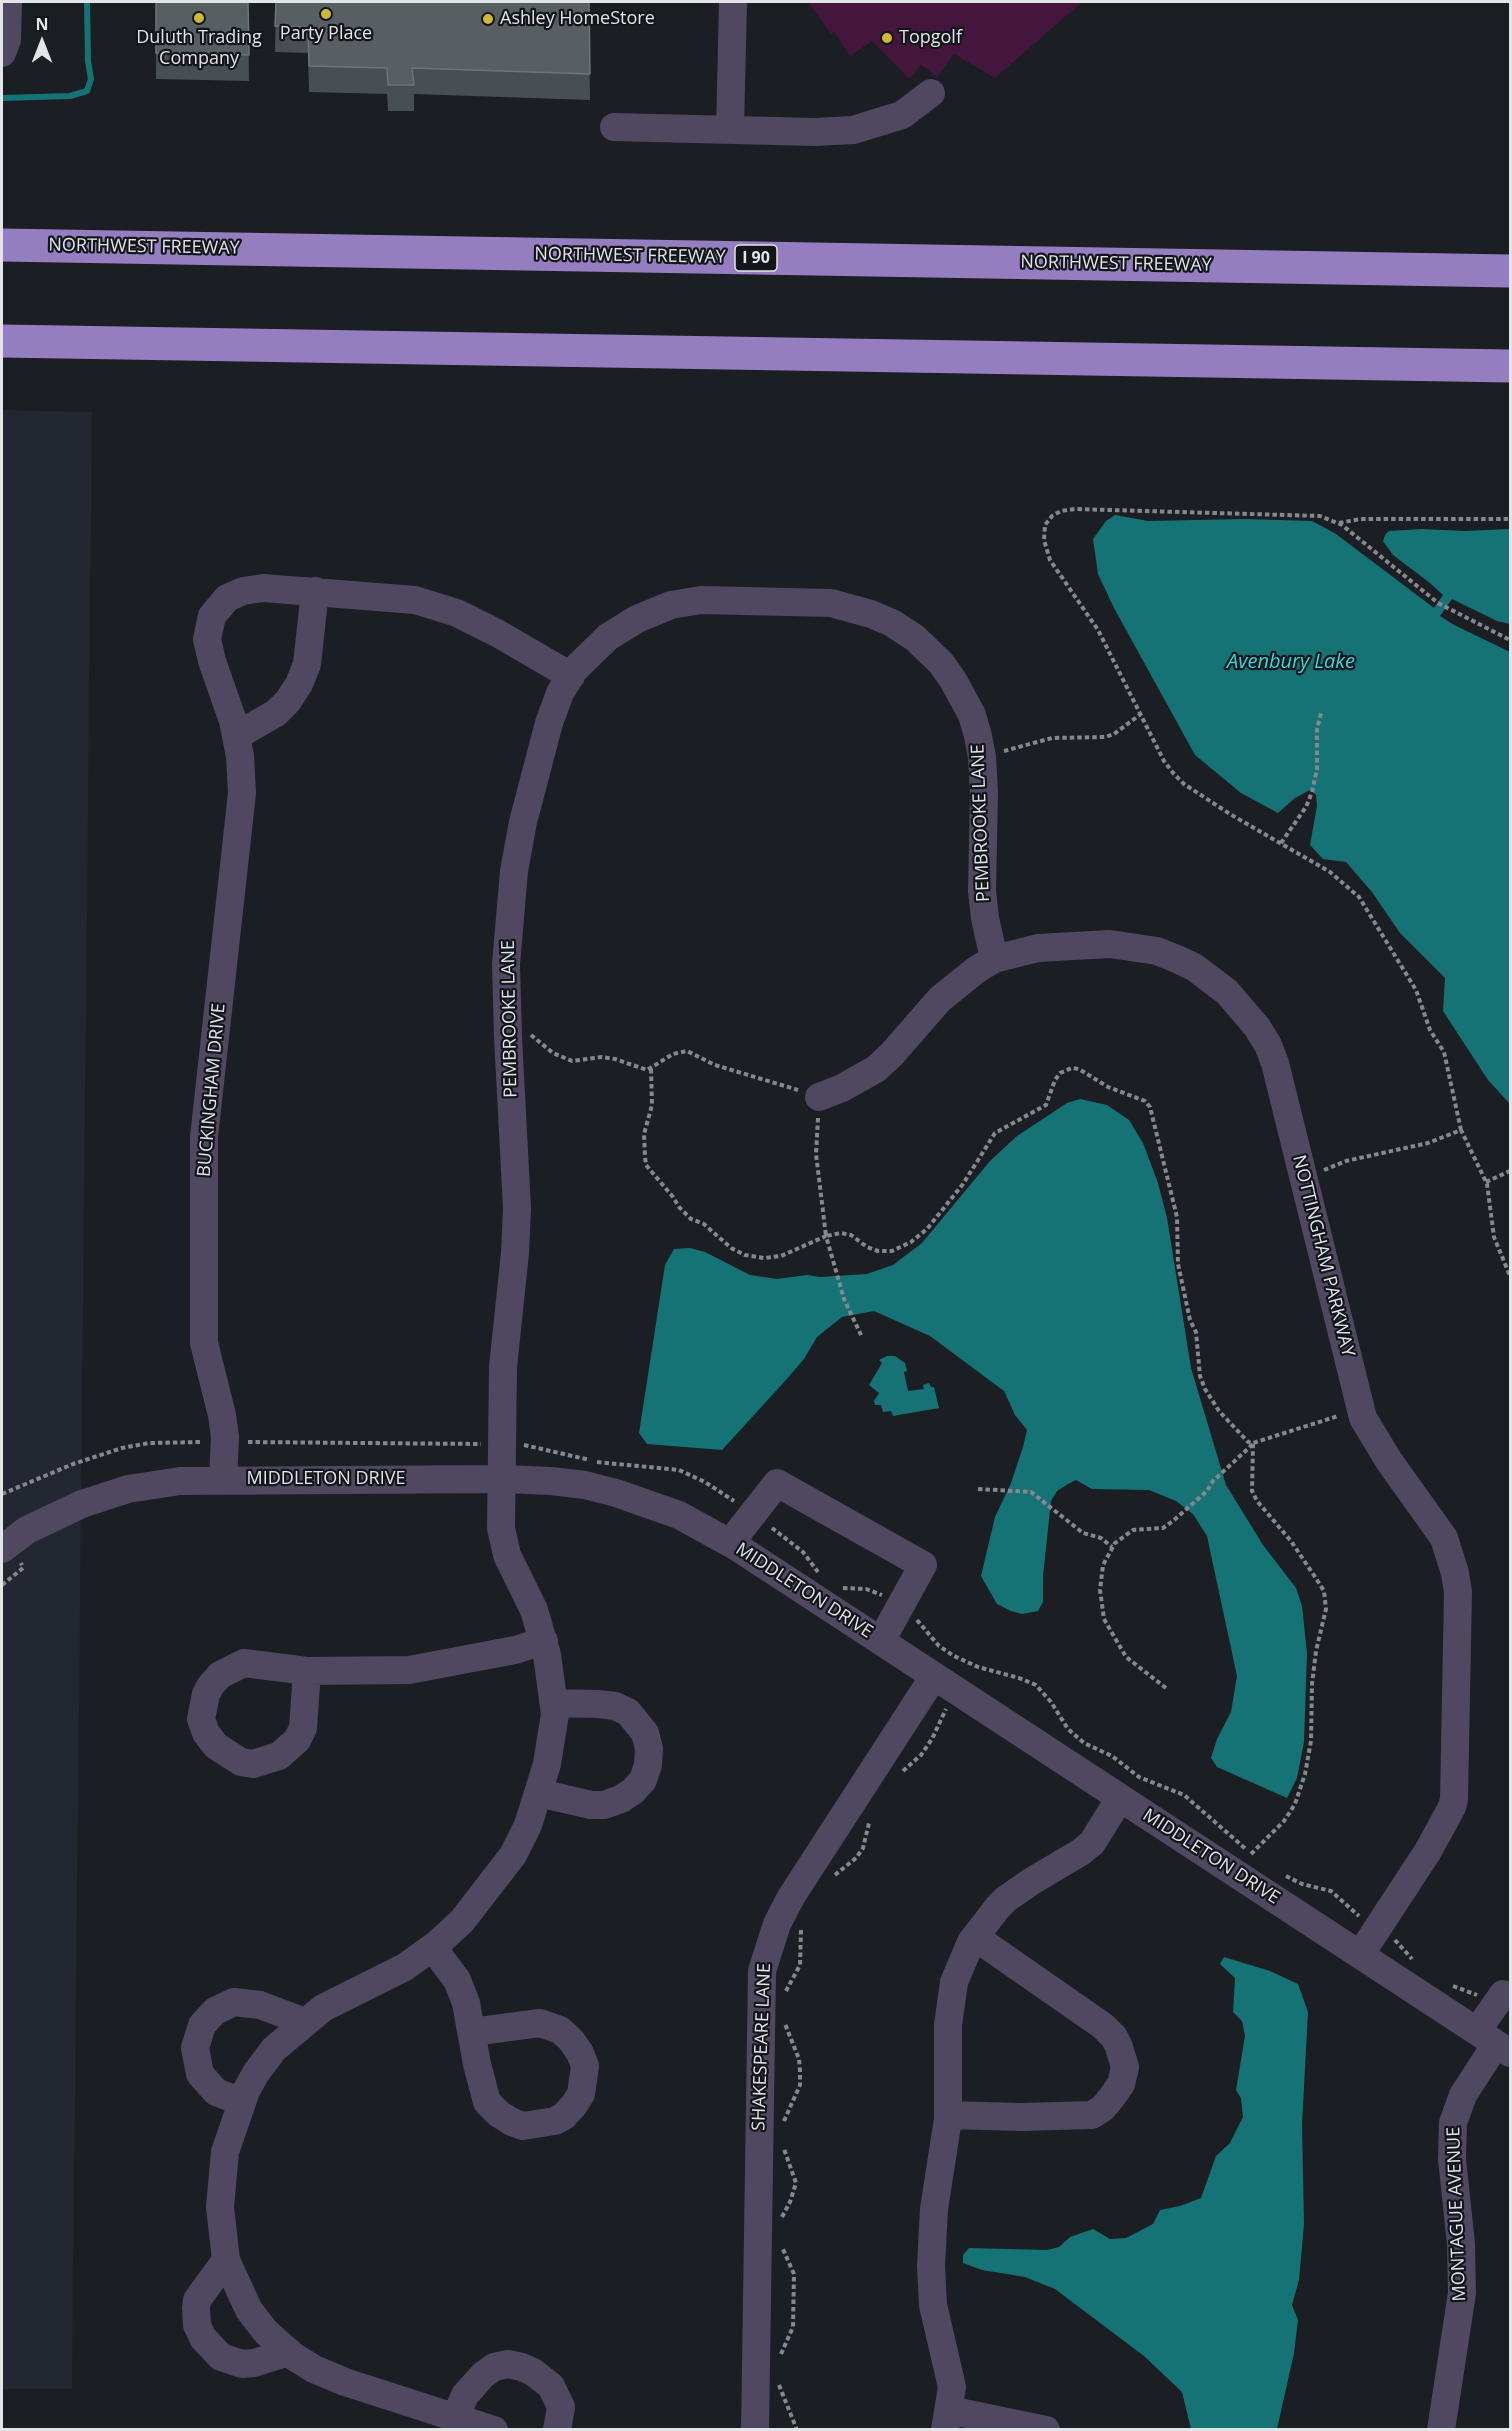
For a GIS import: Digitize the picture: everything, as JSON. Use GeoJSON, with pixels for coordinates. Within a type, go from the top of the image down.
{"type":"FeatureCollection","features":[{"type":"Feature","properties":{"kind":"highway","name":"NORTHWEST FREEWAY"},"geometry":{"type":"LineString","coordinates":[[2,245],[1510,271]]}},
{"type":"Feature","properties":{"kind":"highway"},"geometry":{"type":"LineString","coordinates":[[2,341],[1510,366]]}},
{"type":"Feature","properties":{"kind":"street"},"geometry":{"type":"LineString","coordinates":[[2,53],[8,40],[8,2]]}},
{"type":"Feature","properties":{"kind":"street"},"geometry":{"type":"LineString","coordinates":[[730,130],[733,2]]}},
{"type":"Feature","properties":{"kind":"street"},"geometry":{"type":"LineString","coordinates":[[614,127],[814,132],[853,130],[902,115],[931,93]]}},
{"type":"Feature","properties":{"kind":"street","name":"BUCKINGHAM DRIVE"},"geometry":{"type":"LineString","coordinates":[[224,1480],[225,1442],[222,1415],[204,1343],[204,1137],[241,809],[240,756],[236,736],[207,639],[212,616],[227,598],[243,591],[263,588],[393,597],[435,604],[497,633],[571,676]]}},
{"type":"Feature","properties":{"kind":"street"},"geometry":{"type":"LineString","coordinates":[[236,736],[276,713],[288,701],[299,684],[307,664],[315,591]]}},
{"type":"Feature","properties":{"kind":"street","name":"PEMBROOKE LANE"},"geometry":{"type":"LineString","coordinates":[[554,1703],[544,1641],[534,1610],[507,1555],[501,1528],[503,1367],[515,1253],[517,1208],[506,964],[509,922],[523,822],[549,723],[561,693],[571,676],[608,637],[637,619],[671,605],[701,600],[831,603],[862,611],[892,624],[930,651],[941,663],[965,699],[972,715],[981,754],[984,792],[982,891],[987,931],[994,959]]}},
{"type":"Feature","properties":{"kind":"street","name":"NOTTINGHAM PARKWAY"},"geometry":{"type":"LineString","coordinates":[[819,1097],[842,1088],[876,1069],[952,988],[994,959],[1038,948],[1110,944],[1157,951],[1178,959],[1211,979],[1240,1006],[1268,1045],[1275,1063],[1363,1418],[1383,1453],[1444,1538],[1458,1592],[1452,1807],[1428,1851],[1360,1955]]}},
{"type":"Feature","properties":{"kind":"street","name":"MIDDLETON DRIVE"},"geometry":{"type":"LineString","coordinates":[[2,1549],[27,1530],[55,1515],[106,1495],[153,1485],[224,1480],[501,1479],[585,1485],[616,1493],[679,1515],[730,1543],[1495,2042]]}},
{"type":"Feature","properties":{"kind":"street"},"geometry":{"type":"LineString","coordinates":[[730,1543],[777,1483],[923,1565],[881,1641]]}},
{"type":"Feature","properties":{"kind":"street"},"geometry":{"type":"LineString","coordinates":[[307,1671],[409,1670],[515,1650],[544,1641]]}},
{"type":"Feature","properties":{"kind":"street","name":"SHAKESPEARE LANE"},"geometry":{"type":"LineString","coordinates":[[755,2430],[762,1971],[774,1932],[791,1897],[945,1683]]}},
{"type":"Feature","properties":{"kind":"street"},"geometry":{"type":"LineString","coordinates":[[494,2430],[345,2382],[314,2369],[266,2332],[249,2310],[226,2260],[220,2207],[222,2175],[225,2152],[242,2102],[256,2073],[274,2049],[322,2008],[405,1967],[433,1948],[462,1921],[513,1855],[528,1825],[539,1793],[552,1732],[554,1703],[615,1706],[628,1712],[645,1733],[649,1749],[648,1765],[643,1780],[621,1799],[604,1805],[591,1805],[539,1793]]}},
{"type":"Feature","properties":{"kind":"street"},"geometry":{"type":"LineString","coordinates":[[1046,2430],[947,2420],[952,2386],[931,2289],[934,2209],[947,2137],[946,2062],[950,2003],[962,1959],[975,1937],[1006,1899],[1092,1843],[1120,1798]]}},
{"type":"Feature","properties":{"kind":"street"},"geometry":{"type":"LineString","coordinates":[[948,2115],[1022,2117],[1092,2115],[1103,2108],[1121,2084],[1125,2067],[1119,2048],[1103,2026],[975,1937]]}},
{"type":"Feature","properties":{"kind":"street"},"geometry":{"type":"LineString","coordinates":[[433,1948],[457,1980],[470,2013],[472,2032]]}},
{"type":"Feature","properties":{"kind":"street","name":"MONTAGUE AVENUE"},"geometry":{"type":"LineString","coordinates":[[1441,2430],[1462,2293],[1461,2244],[1452,2159],[1453,2123],[1463,2096],[1495,2042],[1499,1999]]}},
{"type":"Feature","properties":{"kind":"street"},"geometry":{"type":"LineString","coordinates":[[242,2102],[216,2092],[200,2074],[195,2048],[202,2025],[215,2011],[234,2002],[260,2005],[305,2022]]}},
{"type":"Feature","properties":{"kind":"street"},"geometry":{"type":"LineString","coordinates":[[226,2260],[197,2300],[197,2325],[203,2337],[221,2357],[242,2364],[267,2360],[289,2352]]}},
{"type":"Feature","properties":{"kind":"street"},"geometry":{"type":"LineString","coordinates":[[456,2416],[465,2395],[483,2374],[494,2367],[508,2364],[533,2372],[551,2386],[561,2407],[557,2430]]}},
{"type":"Feature","properties":{"kind":"path"},"geometry":{"type":"LineString","coordinates":[[1510,640],[1438,603],[1338,523],[1320,516],[1075,509],[1061,511],[1052,516],[1046,525],[1044,540],[1050,560],[1098,630],[1164,761],[1184,784],[1349,886],[1366,907],[1416,990],[1430,1030],[1444,1052],[1461,1130],[1486,1182],[1490,1196],[1494,1237],[1510,1276]]}},
{"type":"Feature","properties":{"kind":"path"},"geometry":{"type":"LineString","coordinates":[[1338,523],[1360,519],[1510,519]]}},
{"type":"Feature","properties":{"kind":"path"},"geometry":{"type":"LineString","coordinates":[[1281,843],[1306,807],[1310,797],[1317,769],[1317,729],[1322,713]]}},
{"type":"Feature","properties":{"kind":"path"},"geometry":{"type":"LineString","coordinates":[[981,754],[1004,751],[1052,738],[1105,737],[1114,734],[1141,714]]}},
{"type":"Feature","properties":{"kind":"path"},"geometry":{"type":"LineString","coordinates":[[507,1023],[527,1031],[542,1046],[572,1061],[602,1057],[647,1070],[673,1054],[687,1051],[715,1065],[819,1097],[816,1154],[826,1236],[844,1299],[862,1337]]}},
{"type":"Feature","properties":{"kind":"path"},"geometry":{"type":"LineString","coordinates":[[651,1069],[652,1105],[644,1134],[646,1165],[686,1215],[705,1224],[731,1248],[745,1255],[764,1258],[781,1256],[826,1236],[841,1233],[851,1235],[867,1247],[878,1251],[900,1249],[927,1228],[963,1184],[995,1133],[1046,1105],[1060,1072],[1072,1068],[1079,1069],[1108,1087],[1145,1101],[1150,1107],[1177,1216],[1178,1264],[1190,1320],[1196,1332],[1200,1376],[1205,1389],[1219,1411],[1248,1442],[1253,1443]]}},
{"type":"Feature","properties":{"kind":"path"},"geometry":{"type":"LineString","coordinates":[[1304,1179],[1346,1161],[1428,1143],[1461,1130]]}},
{"type":"Feature","properties":{"kind":"path"},"geometry":{"type":"LineString","coordinates":[[1486,1182],[1510,1171]]}},
{"type":"Feature","properties":{"kind":"path"},"geometry":{"type":"LineString","coordinates":[[1166,1688],[1126,1657],[1104,1619],[1100,1590],[1103,1565],[1112,1546],[1133,1530],[1163,1528],[1173,1521],[1207,1491],[1213,1481],[1253,1443],[1312,1426],[1360,1408]]}},
{"type":"Feature","properties":{"kind":"path"},"geometry":{"type":"LineString","coordinates":[[2,1494],[73,1464],[122,1448],[149,1443],[501,1444],[540,1448],[610,1464],[679,1470],[705,1482],[798,1547],[824,1580]]}},
{"type":"Feature","properties":{"kind":"path"},"geometry":{"type":"LineString","coordinates":[[1251,1854],[1284,1821],[1295,1804],[1305,1774],[1311,1741],[1312,1684],[1316,1651],[1326,1609],[1324,1591],[1291,1541],[1257,1501],[1252,1491],[1253,1443]]}},
{"type":"Feature","properties":{"kind":"path"},"geometry":{"type":"LineString","coordinates":[[978,1489],[1031,1492],[1083,1533],[1101,1538],[1112,1546]]}},
{"type":"Feature","properties":{"kind":"path"},"geometry":{"type":"LineString","coordinates":[[840,1588],[875,1592],[900,1606],[915,1618],[939,1646],[971,1664],[1036,1685],[1051,1702],[1068,1729],[1084,1743],[1112,1756],[1139,1777],[1184,1795],[1257,1859]]}},
{"type":"Feature","properties":{"kind":"path"},"geometry":{"type":"LineString","coordinates":[[899,1773],[921,1755],[932,1739],[945,1683],[971,1664]]}},
{"type":"Feature","properties":{"kind":"path"},"geometry":{"type":"LineString","coordinates":[[830,1880],[856,1858],[863,1848],[870,1819]]}},
{"type":"Feature","properties":{"kind":"path"},"geometry":{"type":"LineString","coordinates":[[1281,1873],[1302,1884],[1331,1891],[1377,1929],[1395,1940],[1417,1964]]}},
{"type":"Feature","properties":{"kind":"path"},"geometry":{"type":"LineString","coordinates":[[784,1995],[800,1965],[801,1927]]}},
{"type":"Feature","properties":{"kind":"path"},"geometry":{"type":"LineString","coordinates":[[1450,1984],[1478,1996],[1499,1999]]}},
{"type":"Feature","properties":{"kind":"path"},"geometry":{"type":"LineString","coordinates":[[782,2126],[800,2085],[799,2059],[784,2021]]}},
{"type":"Feature","properties":{"kind":"path"},"geometry":{"type":"LineString","coordinates":[[779,2224],[796,2183],[782,2143]]}},
{"type":"Feature","properties":{"kind":"path"},"geometry":{"type":"LineString","coordinates":[[779,2242],[794,2274],[793,2327],[780,2356]]}},
{"type":"Feature","properties":{"kind":"path"},"geometry":{"type":"LineString","coordinates":[[778,2376],[797,2430]]}},
{"type":"Feature","properties":{"kind":"shaded area"},"geometry":{"type":"Polygon","coordinates":[[[808,2],[1082,2],[995,78],[954,54],[937,77],[921,65],[909,79],[872,41],[850,56],[834,32],[831,34],[808,2]]]}},
{"type":"Feature","properties":{"kind":"shaded area"},"geometry":{"type":"Polygon","coordinates":[[[2,410],[92,412],[72,2389],[2,2389],[2,410]]]}},
{"type":"Feature","properties":{"kind":"water","name":"Avenbury Lake"},"geometry":{"type":"Polygon","coordinates":[[[1115,515],[1148,521],[1245,519],[1312,521],[1336,534],[1434,608],[1443,595],[1393,555],[1383,541],[1385,535],[1389,531],[1422,529],[1465,531],[1510,529],[1510,624],[1497,621],[1452,599],[1440,616],[1510,652],[1510,1104],[1488,1080],[1443,1011],[1445,978],[1400,933],[1372,892],[1346,862],[1323,859],[1310,845],[1317,806],[1316,795],[1310,790],[1295,798],[1278,813],[1241,793],[1195,755],[1114,608],[1098,574],[1093,539],[1106,521],[1115,515]]]}},
{"type":"Feature","properties":{"kind":"water"},"geometry":{"type":"Polygon","coordinates":[[[1080,1099],[1107,1105],[1129,1120],[1143,1143],[1158,1183],[1167,1218],[1191,1368],[1226,1485],[1263,1545],[1296,1588],[1302,1606],[1307,1653],[1304,1742],[1297,1778],[1287,1798],[1217,1767],[1211,1758],[1217,1739],[1231,1712],[1237,1676],[1207,1536],[1193,1514],[1176,1501],[1149,1490],[1092,1489],[1076,1480],[1068,1484],[1057,1491],[1051,1501],[1043,1576],[1043,1602],[1038,1611],[1022,1614],[997,1604],[981,1576],[995,1517],[1011,1483],[1027,1430],[1015,1415],[1004,1391],[930,1336],[874,1311],[842,1317],[817,1337],[804,1359],[722,1450],[647,1444],[639,1433],[665,1265],[674,1249],[690,1248],[705,1252],[750,1275],[777,1279],[807,1275],[820,1277],[867,1274],[893,1265],[922,1243],[990,1161],[1017,1136],[1067,1103],[1080,1099]]]}},
{"type":"Feature","properties":{"kind":"water"},"geometry":{"type":"Polygon","coordinates":[[[887,1356],[895,1356],[905,1363],[907,1371],[904,1372],[908,1391],[924,1389],[923,1385],[929,1383],[931,1387],[934,1387],[939,1408],[893,1416],[891,1411],[883,1412],[881,1405],[875,1405],[874,1401],[879,1393],[869,1385],[882,1363],[879,1360],[887,1356]]]}},
{"type":"Feature","properties":{"kind":"water"},"geometry":{"type":"Polygon","coordinates":[[[1224,1957],[1270,1971],[1298,1984],[1308,2012],[1302,2124],[1304,2224],[1299,2280],[1292,2305],[1298,2320],[1294,2353],[1277,2429],[1191,2429],[1182,2392],[1144,2356],[1055,2289],[1025,2277],[982,2270],[963,2263],[963,2255],[969,2248],[1047,2250],[1059,2247],[1070,2237],[1093,2229],[1110,2239],[1126,2238],[1153,2224],[1160,2210],[1201,2198],[1216,2156],[1230,2143],[1243,2117],[1241,2098],[1236,2090],[1245,2036],[1242,2021],[1233,2012],[1235,1978],[1220,1964],[1224,1957]]]}},
{"type":"Feature","properties":{"kind":"building"},"geometry":{"type":"Polygon","coordinates":[[[156,2],[248,2],[249,55],[156,53],[156,2]]]}},
{"type":"Feature","properties":{"kind":"building"},"geometry":{"type":"Polygon","coordinates":[[[276,2],[589,2],[590,74],[412,68],[414,85],[388,85],[387,68],[309,66],[308,27],[275,26],[276,2]]]}},
{"type":"Feature","properties":{"kind":"waterway"},"geometry":{"type":"LineString","coordinates":[[2,98],[70,96],[87,91],[91,79],[88,61],[87,2]]}},
{"type":"Feature","properties":{"kind":"place","name":"Party Place"},"geometry":{"type":"Point","coordinates":[326,14]}},
{"type":"Feature","properties":{"kind":"place","name":"Duluth Trading Company"},"geometry":{"type":"Point","coordinates":[199,18]}},
{"type":"Feature","properties":{"kind":"place","name":"Ashley HomeStore"},"geometry":{"type":"Point","coordinates":[488,19]}},
{"type":"Feature","properties":{"kind":"place","name":"Topgolf"},"geometry":{"type":"Point","coordinates":[887,38]}}]}
